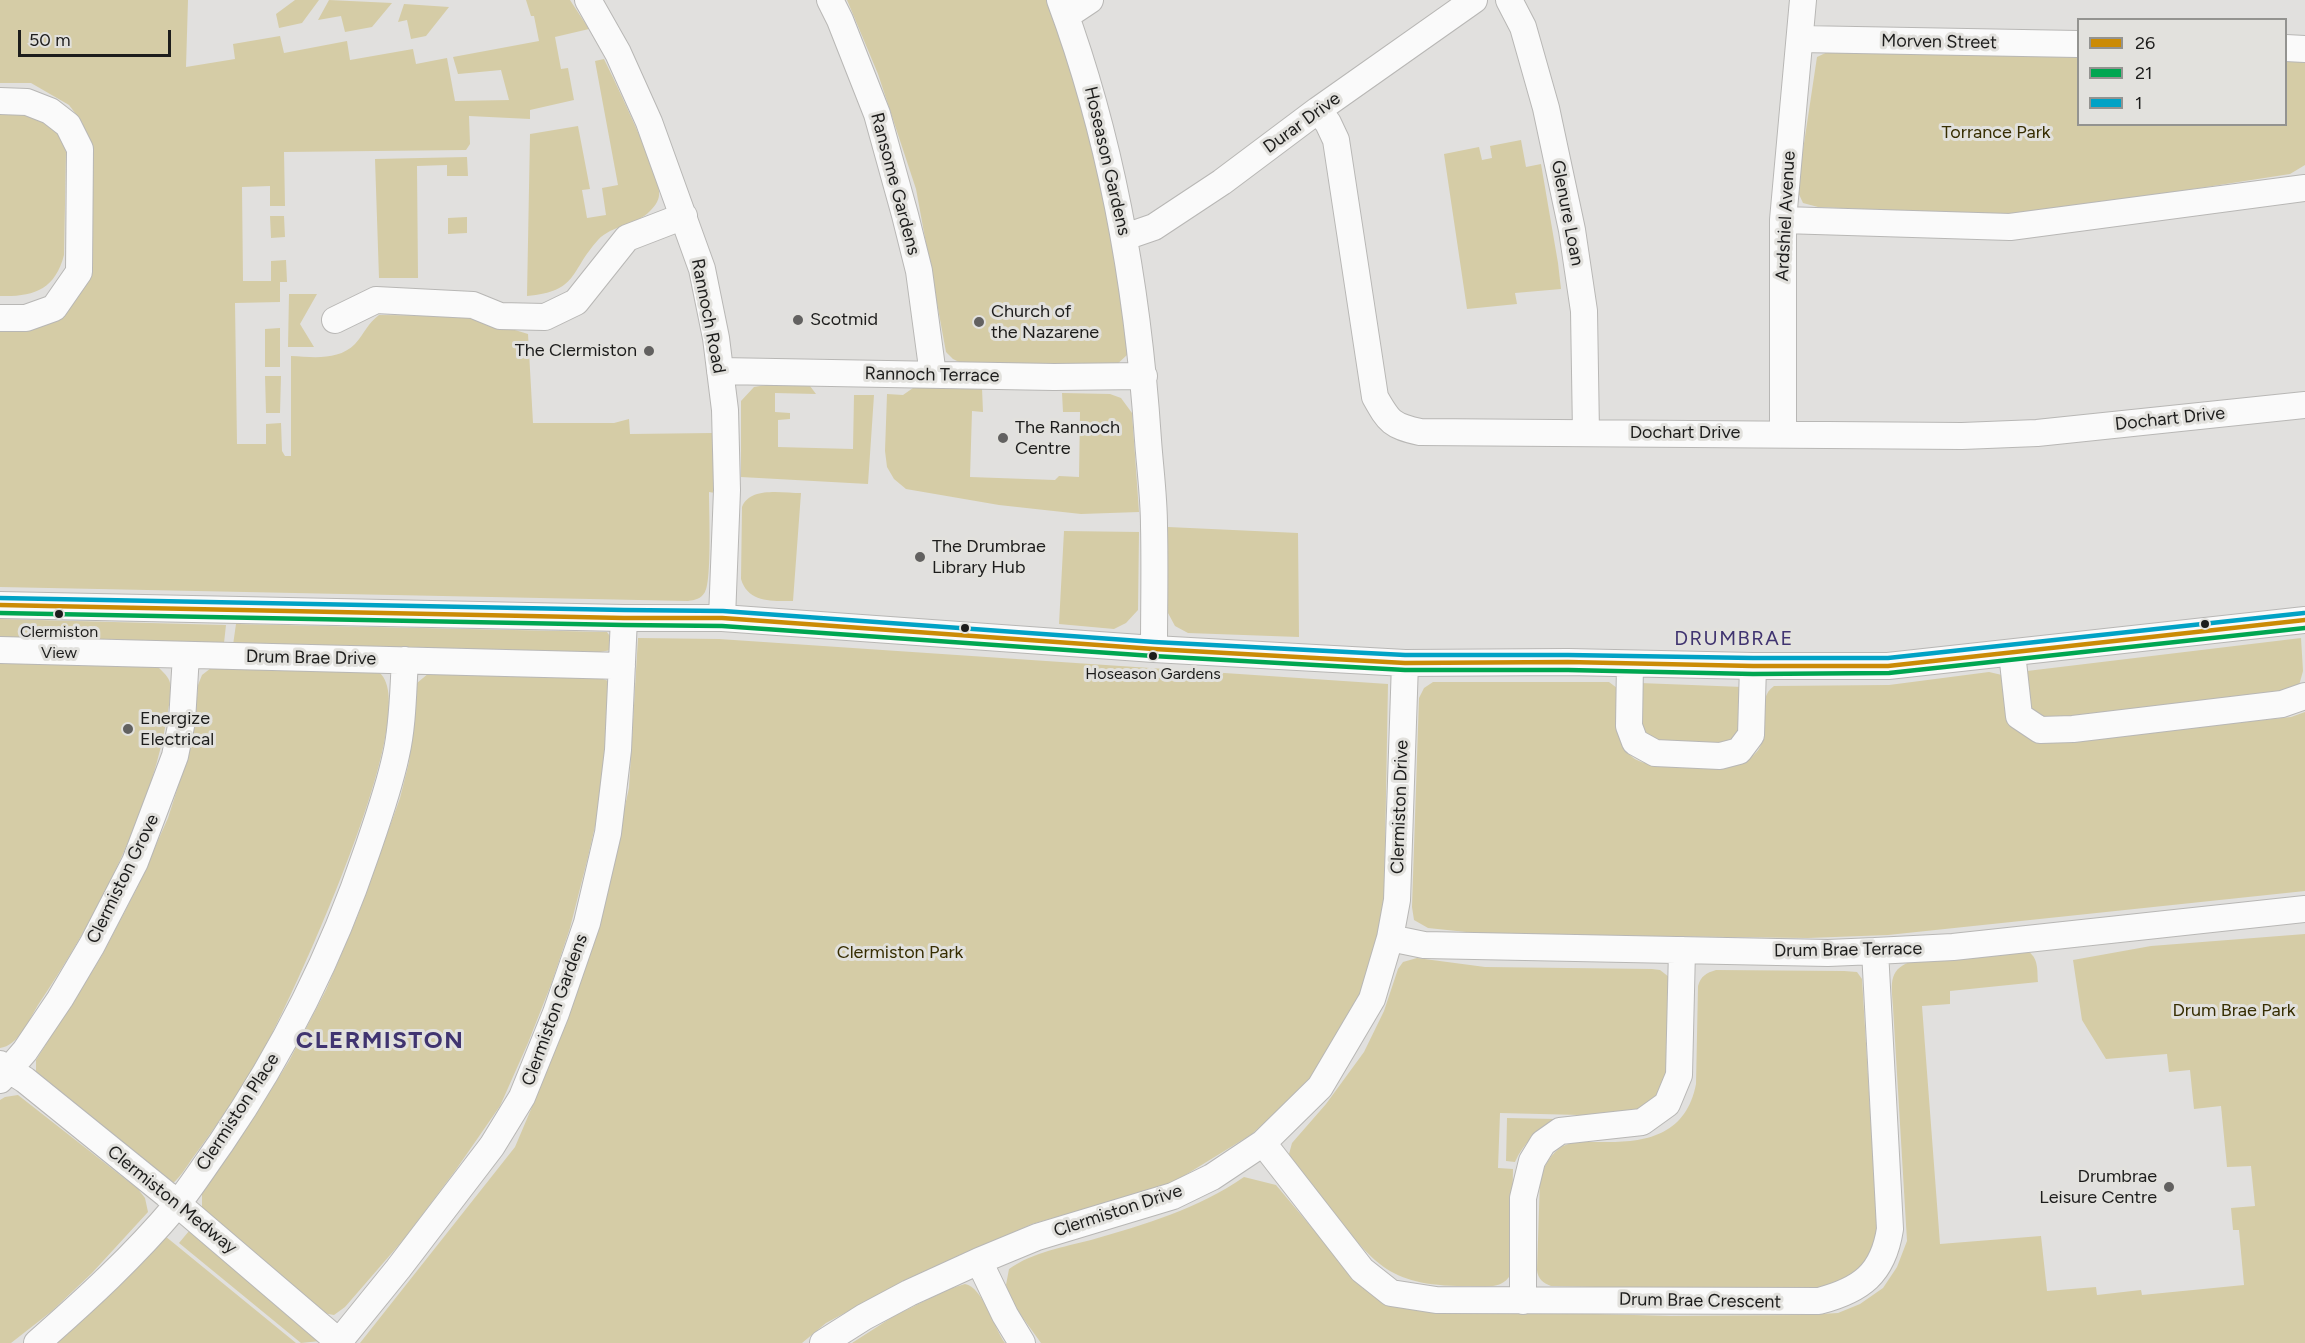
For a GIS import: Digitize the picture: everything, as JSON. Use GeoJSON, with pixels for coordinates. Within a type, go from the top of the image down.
{"type":"FeatureCollection","features":[{"type":"Feature","properties":{"kind":"street","name":"Rannoch Road"},"geometry":{"type":"LineString","coordinates":[[588,0],[618,53],[644,112],[702,269],[716,338],[727,454],[722,618]]}},
{"type":"Feature","properties":{"kind":"street","name":"Ransome Gardens"},"geometry":{"type":"LineString","coordinates":[[830,0],[877,114],[905,215],[919,271],[933,375]]}},
{"type":"Feature","properties":{"kind":"street"},"geometry":{"type":"LineString","coordinates":[[1063,8],[1090,0]]}},
{"type":"Feature","properties":{"kind":"street","name":"Durar Drive"},"geometry":{"type":"LineString","coordinates":[[1125,237],[1154,227],[1222,182],[1318,110],[1474,0]]}},
{"type":"Feature","properties":{"kind":"street","name":"Glenure Loan"},"geometry":{"type":"LineString","coordinates":[[1509,0],[1523,27],[1546,108],[1572,230],[1584,311],[1586,433]]}},
{"type":"Feature","properties":{"kind":"street","name":"Ardshiel Avenue"},"geometry":{"type":"LineString","coordinates":[[1783,433],[1783,220],[1803,0]]}},
{"type":"Feature","properties":{"kind":"street","name":"Hoseason Gardens"},"geometry":{"type":"LineString","coordinates":[[1063,8],[1086,75],[1104,141],[1125,237],[1144,376],[1154,525],[1154,649]]}},
{"type":"Feature","properties":{"kind":"street","name":"Morven Street"},"geometry":{"type":"LineString","coordinates":[[1800,39],[2077,44]]}},
{"type":"Feature","properties":{"kind":"street"},"geometry":{"type":"LineString","coordinates":[[2287,48],[2305,48]]}},
{"type":"Feature","properties":{"kind":"street"},"geometry":{"type":"LineString","coordinates":[[0,101],[27,102],[50,111],[68,125],[80,149],[80,160],[79,272],[54,308],[26,318],[0,318]]}},
{"type":"Feature","properties":{"kind":"street","name":"Dochart Drive"},"geometry":{"type":"LineString","coordinates":[[1318,110],[1329,123],[1336,140],[1375,397],[1384,414],[1397,427],[1420,432],[1962,436],[2037,433],[2305,405]]}},
{"type":"Feature","properties":{"kind":"street"},"geometry":{"type":"LineString","coordinates":[[1783,220],[2010,226],[2305,188]]}},
{"type":"Feature","properties":{"kind":"street"},"geometry":{"type":"LineString","coordinates":[[335,320],[376,300],[474,304],[500,316],[545,317],[576,302],[627,238],[684,216]]}},
{"type":"Feature","properties":{"kind":"street","name":"Rannoch Terrace"},"geometry":{"type":"LineString","coordinates":[[720,371],[1144,376]]}},
{"type":"Feature","properties":{"kind":"street"},"geometry":{"type":"LineString","coordinates":[[0,605],[722,618],[1154,649],[1405,663],[1754,666],[1888,666],[2305,620]]}},
{"type":"Feature","properties":{"kind":"street","name":"Clermiston Gardens"},"geometry":{"type":"LineString","coordinates":[[339,1342],[492,1146],[526,1086],[556,1013],[587,923],[606,844],[618,750],[624,618]]}},
{"type":"Feature","properties":{"kind":"street","name":"Drum Brae Drive"},"geometry":{"type":"LineString","coordinates":[[0,650],[622,666]]}},
{"type":"Feature","properties":{"kind":"street"},"geometry":{"type":"LineString","coordinates":[[2012,653],[2019,716],[2040,730],[2073,729],[2282,704],[2305,696]]}},
{"type":"Feature","properties":{"kind":"street","name":"Clermiston Grove"},"geometry":{"type":"LineString","coordinates":[[3,1071],[25,1050],[60,999],[92,945],[135,862],[175,756],[184,702],[186,655]]}},
{"type":"Feature","properties":{"kind":"street","name":"Clermiston Place"},"geometry":{"type":"LineString","coordinates":[[37,1343],[82,1304],[138,1248],[177,1204],[241,1114],[288,1035],[317,978],[351,898],[385,799],[397,752],[405,660]]}},
{"type":"Feature","properties":{"kind":"street","name":"Clermiston Drive"},"geometry":{"type":"LineString","coordinates":[[823,1343],[848,1326],[900,1298],[979,1261],[1037,1237],[1173,1196],[1212,1177],[1263,1143],[1320,1087],[1372,999],[1390,938],[1397,900],[1405,663]]}},
{"type":"Feature","properties":{"kind":"street"},"geometry":{"type":"LineString","coordinates":[[1630,664],[1629,726],[1635,742],[1655,753],[1720,756],[1739,751],[1751,735],[1754,666]]}},
{"type":"Feature","properties":{"kind":"street","name":"Drum Brae Terrace"},"geometry":{"type":"LineString","coordinates":[[1390,938],[1424,945],[1828,953],[1953,947],[2305,909]]}},
{"type":"Feature","properties":{"kind":"street"},"geometry":{"type":"LineString","coordinates":[[1523,1301],[1523,1198],[1532,1161],[1543,1143],[1560,1131],[1642,1122],[1667,1104],[1679,1075],[1682,950]]}},
{"type":"Feature","properties":{"kind":"street","name":"Drum Brae Crescent"},"geometry":{"type":"LineString","coordinates":[[1263,1143],[1362,1270],[1391,1293],[1436,1300],[1523,1301],[1596,1299],[1819,1301],[1841,1296],[1875,1273],[1887,1248],[1890,1229],[1875,951]]}},
{"type":"Feature","properties":{"kind":"street","name":"Clermiston Medway"},"geometry":{"type":"LineString","coordinates":[[3,1071],[25,1080],[177,1204],[339,1342]]}},
{"type":"Feature","properties":{"kind":"street"},"geometry":{"type":"LineString","coordinates":[[979,1261],[1005,1315],[1022,1343]]}},
{"type":"Feature","properties":{"kind":"green space"},"geometry":{"type":"Polygon","coordinates":[[[0,0],[188,0],[186,67],[235,59],[233,44],[280,36],[284,53],[347,41],[350,60],[413,49],[416,64],[447,58],[455,101],[509,100],[501,70],[458,74],[453,57],[539,41],[534,16],[531,16],[526,0],[570,0],[589,29],[555,37],[561,69],[568,68],[574,100],[530,110],[530,119],[469,116],[470,144],[466,150],[284,152],[285,206],[270,206],[270,186],[242,187],[243,281],[271,281],[271,261],[286,260],[287,282],[280,282],[280,302],[235,303],[237,444],[266,444],[266,424],[281,423],[282,451],[285,456],[291,456],[291,356],[325,357],[341,353],[355,344],[379,315],[469,316],[528,334],[533,423],[614,423],[629,419],[630,434],[712,433],[715,493],[709,492],[709,574],[705,592],[698,599],[688,601],[0,587],[0,324],[79,294],[92,273],[91,148],[82,122],[69,105],[31,83],[0,83],[0,0]]]}},
{"type":"Feature","properties":{"kind":"green space"},"geometry":{"type":"Polygon","coordinates":[[[295,0],[319,0],[302,23],[279,28],[276,14],[295,0]]]}},
{"type":"Feature","properties":{"kind":"green space"},"geometry":{"type":"Polygon","coordinates":[[[329,0],[392,3],[372,27],[345,32],[341,16],[318,20],[329,0]]]}},
{"type":"Feature","properties":{"kind":"green space"},"geometry":{"type":"Polygon","coordinates":[[[847,0],[1048,0],[1070,61],[1098,164],[1129,342],[1127,355],[1113,368],[961,363],[946,352],[916,189],[878,74],[847,0]]]}},
{"type":"Feature","properties":{"kind":"green space"},"geometry":{"type":"Polygon","coordinates":[[[404,4],[449,7],[426,36],[411,39],[407,20],[398,22],[404,4]]]}},
{"type":"Feature","properties":{"kind":"green space","name":"Torrance Park"},"geometry":{"type":"Polygon","coordinates":[[[1836,48],[2077,53],[2077,126],[2287,126],[2287,57],[2305,63],[2305,165],[2290,174],[2019,216],[1818,207],[1803,203],[1797,190],[1817,57],[1836,48]]]}},
{"type":"Feature","properties":{"kind":"green space"},"geometry":{"type":"Polygon","coordinates":[[[604,59],[652,164],[658,184],[658,199],[645,216],[610,231],[598,240],[565,285],[556,290],[527,296],[530,134],[578,126],[590,189],[582,190],[587,218],[606,215],[602,188],[618,185],[595,61],[604,59]]]}},
{"type":"Feature","properties":{"kind":"green space"},"geometry":{"type":"Polygon","coordinates":[[[0,109],[36,113],[61,134],[66,152],[64,255],[60,267],[48,284],[23,295],[0,296],[0,109]]]}},
{"type":"Feature","properties":{"kind":"green space"},"geometry":{"type":"Polygon","coordinates":[[[1521,140],[1526,167],[1541,164],[1561,289],[1515,293],[1517,304],[1467,309],[1444,154],[1479,147],[1482,160],[1492,158],[1490,146],[1521,140]]]}},
{"type":"Feature","properties":{"kind":"green space"},"geometry":{"type":"Polygon","coordinates":[[[467,157],[468,176],[447,176],[447,165],[417,166],[418,278],[379,278],[375,159],[467,157]]]}},
{"type":"Feature","properties":{"kind":"green space"},"geometry":{"type":"Polygon","coordinates":[[[270,216],[284,216],[285,237],[271,238],[270,216]]]}},
{"type":"Feature","properties":{"kind":"green space"},"geometry":{"type":"Polygon","coordinates":[[[467,217],[467,233],[448,234],[448,218],[467,217]]]}},
{"type":"Feature","properties":{"kind":"green space"},"geometry":{"type":"Polygon","coordinates":[[[289,294],[317,294],[300,324],[314,347],[288,347],[289,294]]]}},
{"type":"Feature","properties":{"kind":"green space"},"geometry":{"type":"Polygon","coordinates":[[[280,328],[280,367],[265,367],[265,329],[280,328]]]}},
{"type":"Feature","properties":{"kind":"green space"},"geometry":{"type":"Polygon","coordinates":[[[265,376],[281,376],[280,413],[266,413],[265,376]]]}},
{"type":"Feature","properties":{"kind":"green space"},"geometry":{"type":"Polygon","coordinates":[[[810,386],[816,394],[775,393],[775,412],[790,413],[790,419],[778,420],[778,447],[853,449],[854,395],[874,395],[868,484],[741,477],[741,401],[754,387],[810,386]]]}},
{"type":"Feature","properties":{"kind":"green space"},"geometry":{"type":"Polygon","coordinates":[[[913,388],[982,388],[983,412],[972,411],[970,477],[1055,480],[1059,476],[1079,477],[1080,412],[1063,412],[1062,393],[1110,394],[1121,398],[1132,413],[1139,512],[1081,514],[999,505],[906,489],[894,479],[887,467],[885,451],[887,394],[903,395],[913,388]]]}},
{"type":"Feature","properties":{"kind":"green space"},"geometry":{"type":"Polygon","coordinates":[[[759,493],[801,493],[793,601],[755,597],[744,587],[741,579],[742,507],[746,500],[759,493]]]}},
{"type":"Feature","properties":{"kind":"green space"},"geometry":{"type":"Polygon","coordinates":[[[1168,527],[1298,533],[1299,637],[1188,633],[1175,626],[1168,613],[1168,527]]]}},
{"type":"Feature","properties":{"kind":"green space"},"geometry":{"type":"Polygon","coordinates":[[[1064,531],[1139,532],[1138,610],[1126,623],[1114,629],[1059,624],[1064,531]]]}},
{"type":"Feature","properties":{"kind":"green space"},"geometry":{"type":"Polygon","coordinates":[[[0,619],[226,625],[224,643],[0,639],[0,619]]]}},
{"type":"Feature","properties":{"kind":"green space"},"geometry":{"type":"Polygon","coordinates":[[[236,624],[607,632],[612,639],[611,650],[600,652],[233,645],[236,624]]]}},
{"type":"Feature","properties":{"kind":"green space","name":"Clermiston Park"},"geometry":{"type":"Polygon","coordinates":[[[638,638],[719,639],[1388,684],[1384,904],[1362,1003],[1314,1077],[1252,1134],[1169,1185],[1032,1224],[905,1281],[826,1323],[802,1343],[360,1343],[515,1147],[543,1081],[595,940],[629,788],[638,638]]]}},
{"type":"Feature","properties":{"kind":"green space"},"geometry":{"type":"Polygon","coordinates":[[[2301,638],[2303,671],[2298,689],[2284,694],[2051,722],[2029,709],[2027,671],[2301,638]]]}},
{"type":"Feature","properties":{"kind":"green space"},"geometry":{"type":"Polygon","coordinates":[[[0,663],[151,666],[159,668],[166,675],[169,681],[170,700],[157,763],[145,800],[115,872],[78,942],[27,1025],[12,1043],[0,1048],[0,663]]]}},
{"type":"Feature","properties":{"kind":"green space"},"geometry":{"type":"Polygon","coordinates":[[[211,668],[377,671],[388,693],[386,734],[373,787],[353,846],[330,906],[286,1005],[265,1048],[237,1094],[172,1184],[36,1074],[36,1060],[101,957],[135,892],[168,818],[190,749],[198,685],[202,675],[211,668]]]}},
{"type":"Feature","properties":{"kind":"green space"},"geometry":{"type":"Polygon","coordinates":[[[1989,672],[2002,675],[2056,742],[2291,717],[2305,712],[2305,891],[1888,935],[1808,938],[1485,934],[1428,928],[1414,920],[1412,907],[1419,698],[1424,688],[1433,682],[1609,682],[1617,688],[1620,731],[1625,748],[1632,757],[1655,765],[1711,766],[1739,764],[1756,753],[1763,740],[1765,698],[1774,686],[1889,685],[1989,672]]]}},
{"type":"Feature","properties":{"kind":"green space"},"geometry":{"type":"Polygon","coordinates":[[[429,673],[598,677],[608,681],[612,694],[598,813],[570,928],[552,982],[500,1106],[404,1239],[345,1307],[334,1315],[317,1312],[202,1211],[202,1191],[243,1134],[289,1061],[326,990],[358,915],[400,798],[409,762],[417,683],[429,673]]]}},
{"type":"Feature","properties":{"kind":"green space"},"geometry":{"type":"Polygon","coordinates":[[[1640,683],[1743,687],[1740,732],[1726,743],[1655,742],[1639,727],[1640,683]]]}},
{"type":"Feature","properties":{"kind":"green space","name":"Drum Brae Park"},"geometry":{"type":"Polygon","coordinates":[[[2305,934],[2305,1343],[1041,1343],[1020,1314],[1006,1285],[1009,1269],[1028,1258],[1132,1228],[1190,1207],[1244,1177],[1276,1185],[1349,1272],[1410,1309],[1671,1316],[1838,1313],[1860,1304],[1883,1288],[1897,1267],[1907,1241],[1892,993],[1894,974],[1910,962],[2027,951],[2034,957],[2038,982],[1950,991],[1950,1004],[1922,1006],[1940,1244],[2041,1236],[2047,1291],[2096,1287],[2097,1295],[2141,1290],[2142,1295],[2244,1285],[2239,1230],[2233,1230],[2231,1208],[2255,1206],[2251,1166],[2227,1167],[2221,1106],[2194,1109],[2190,1070],[2169,1072],[2167,1054],[2106,1059],[2082,1020],[2073,960],[2151,946],[2305,934]]]}},
{"type":"Feature","properties":{"kind":"green space"},"geometry":{"type":"Polygon","coordinates":[[[1417,958],[1485,967],[1652,969],[1660,970],[1669,977],[1669,1078],[1650,1106],[1620,1116],[1500,1113],[1498,1168],[1513,1169],[1511,1274],[1498,1285],[1442,1285],[1419,1282],[1400,1276],[1384,1267],[1357,1241],[1301,1173],[1289,1154],[1292,1143],[1326,1104],[1364,1052],[1384,1011],[1398,969],[1403,962],[1417,958]]]}},
{"type":"Feature","properties":{"kind":"green space"},"geometry":{"type":"Polygon","coordinates":[[[1716,970],[1844,971],[1857,972],[1862,979],[1878,1238],[1863,1269],[1816,1292],[1551,1286],[1546,1284],[1540,1278],[1537,1270],[1540,1179],[1546,1165],[1555,1152],[1568,1144],[1633,1141],[1648,1138],[1661,1133],[1683,1115],[1691,1101],[1696,1084],[1698,986],[1704,975],[1716,970]]]}},
{"type":"Feature","properties":{"kind":"green space"},"geometry":{"type":"Polygon","coordinates":[[[18,1095],[138,1189],[145,1198],[148,1212],[92,1273],[52,1311],[11,1343],[0,1343],[0,1100],[18,1095]]]}},
{"type":"Feature","properties":{"kind":"green space"},"geometry":{"type":"Polygon","coordinates":[[[1507,1118],[1556,1119],[1532,1137],[1515,1162],[1506,1161],[1507,1118]]]}},
{"type":"Feature","properties":{"kind":"green space"},"geometry":{"type":"Polygon","coordinates":[[[189,1231],[199,1234],[320,1341],[301,1343],[179,1243],[189,1231]]]}},
{"type":"Feature","properties":{"kind":"green space"},"geometry":{"type":"Polygon","coordinates":[[[165,1236],[296,1343],[55,1343],[120,1284],[165,1236]]]}},
{"type":"Feature","properties":{"kind":"green space"},"geometry":{"type":"Polygon","coordinates":[[[965,1284],[977,1292],[983,1300],[1005,1343],[852,1343],[894,1316],[949,1289],[965,1284]]]}},
{"type":"Feature","properties":{"kind":"transit line","name":"1"},"geometry":{"type":"LineString","coordinates":[[0,598],[723,611],[1154,642],[1405,655],[1753,658],[1888,658],[2304,613]]}},
{"type":"Feature","properties":{"kind":"transit line","name":"26"},"geometry":{"type":"LineString","coordinates":[[0,605],[722,618],[1154,649],[1405,663],[1568,662],[1753,666],[1888,666],[2305,620]]}},
{"type":"Feature","properties":{"kind":"transit line","name":"21"},"geometry":{"type":"LineString","coordinates":[[0,613],[722,626],[1153,656],[1405,670],[1568,670],[1753,674],[1889,673],[2305,628]]}},
{"type":"Feature","properties":{"kind":"place","name":"Scotmid"},"geometry":{"type":"Point","coordinates":[798,320]}},
{"type":"Feature","properties":{"kind":"place","name":"Church of the Nazarene"},"geometry":{"type":"Point","coordinates":[979,322]}},
{"type":"Feature","properties":{"kind":"place","name":"The Clermiston"},"geometry":{"type":"Point","coordinates":[649,351]}},
{"type":"Feature","properties":{"kind":"place","name":"The Rannoch Centre"},"geometry":{"type":"Point","coordinates":[1003,438]}},
{"type":"Feature","properties":{"kind":"place","name":"The Drumbrae Library Hub"},"geometry":{"type":"Point","coordinates":[920,557]}},
{"type":"Feature","properties":{"kind":"place","name":"Clermiston View"},"geometry":{"type":"Point","coordinates":[59,614]}},
{"type":"Feature","properties":{"kind":"place","name":"Hoseason Gardens"},"geometry":{"type":"Point","coordinates":[1153,656]}},
{"type":"Feature","properties":{"kind":"place","name":"Energize Electrical"},"geometry":{"type":"Point","coordinates":[128,729]}},
{"type":"Feature","properties":{"kind":"place","name":"Drumbrae Leisure Centre"},"geometry":{"type":"Point","coordinates":[2169,1187]}},
{"type":"Feature","properties":{"kind":"district","name":"DRUMBRAE"},"geometry":{"type":"Point","coordinates":[1734,639]}},
{"type":"Feature","properties":{"kind":"district","name":"CLERMISTON"},"geometry":{"type":"Point","coordinates":[380,1041]}}]}
